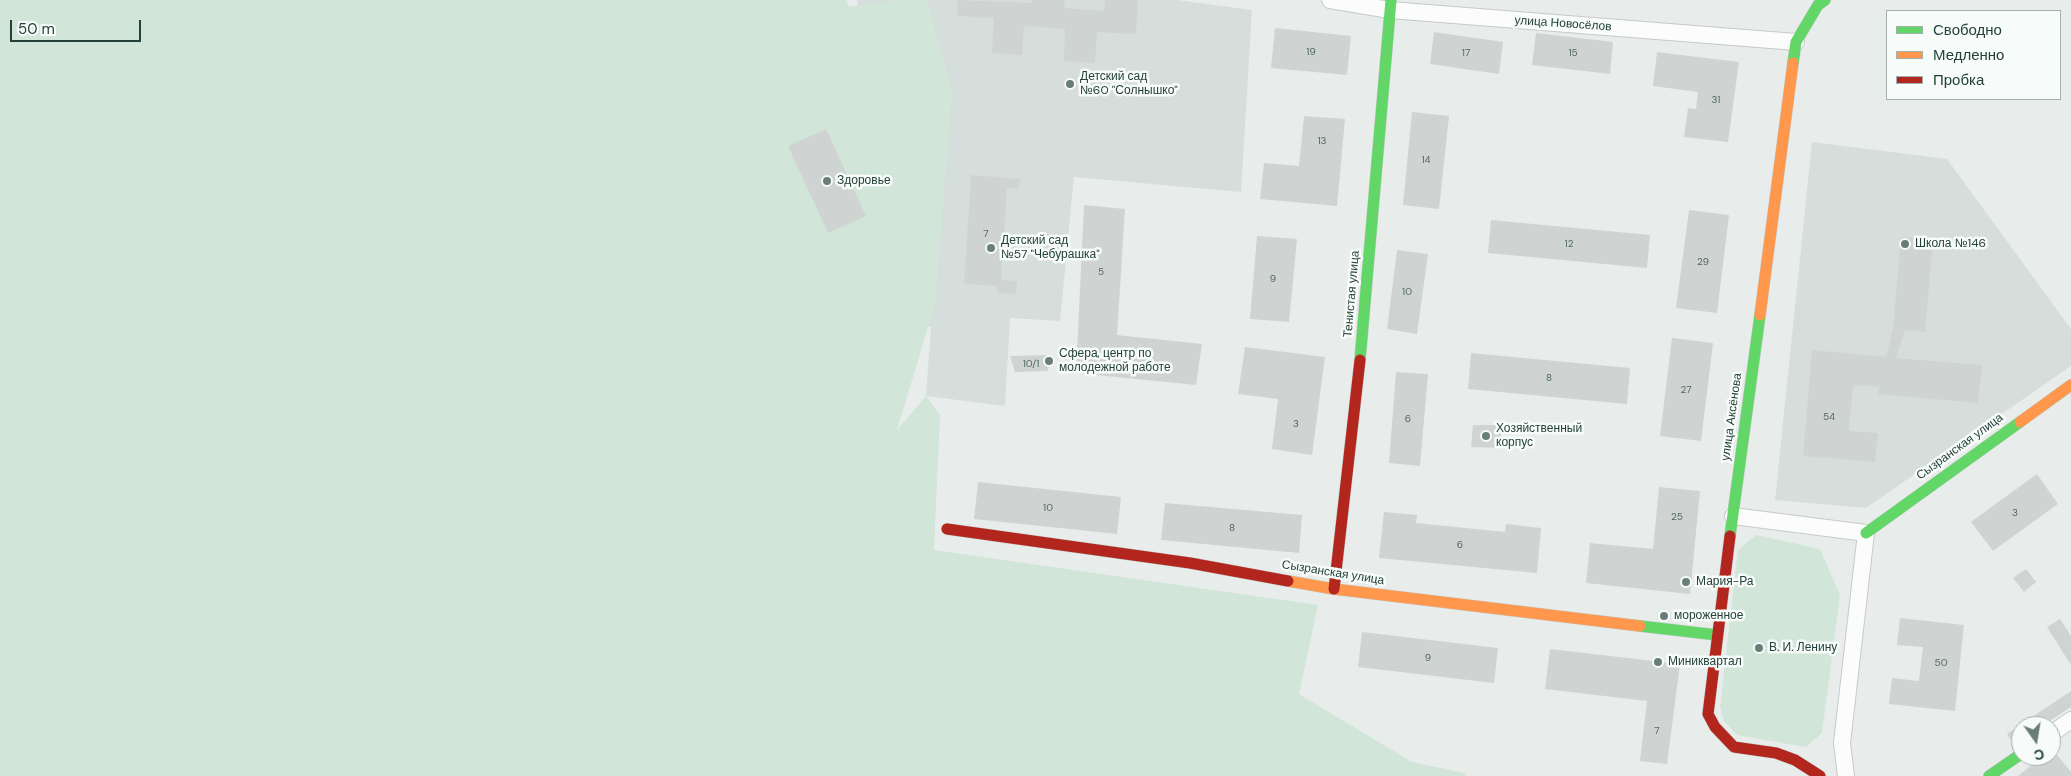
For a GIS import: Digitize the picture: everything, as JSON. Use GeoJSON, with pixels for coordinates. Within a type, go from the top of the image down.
{"type":"FeatureCollection","features":[{"type":"Feature","properties":{"kind":"street","name":"улица Новосёлов"},"geometry":{"type":"LineString","coordinates":[[1330,0],[1796,42]]}},
{"type":"Feature","properties":{"kind":"street","name":"улица Аксёнова"},"geometry":{"type":"LineString","coordinates":[[1820,776],[1795,760],[1776,753],[1734,746],[1715,727],[1708,714],[1796,42],[1818,5],[1825,0]]}},
{"type":"Feature","properties":{"kind":"street","name":"Тенистая улица"},"geometry":{"type":"LineString","coordinates":[[1334,589],[1365,311],[1390,5]]}},
{"type":"Feature","properties":{"kind":"street","name":"Сызранская улица"},"geometry":{"type":"LineString","coordinates":[[1866,532],[2071,385]]}},
{"type":"Feature","properties":{"kind":"street"},"geometry":{"type":"LineString","coordinates":[[1733,516],[1866,532],[1842,743],[1846,776]]}},
{"type":"Feature","properties":{"kind":"street","name":"Сызранская улица"},"geometry":{"type":"LineString","coordinates":[[946,529],[1190,563],[1334,589],[1717,635]]}},
{"type":"Feature","properties":{"kind":"street"},"geometry":{"type":"LineString","coordinates":[[1989,776],[2011,761]]}},
{"type":"Feature","properties":{"kind":"shaded area","name":"Детский сад №60 \"Солнышко\""},"geometry":{"type":"Polygon","coordinates":[[[857,0],[1177,0],[1252,10],[1241,192],[1074,177],[1060,321],[1010,318],[1005,406],[926,396],[931,327],[910,324],[865,67],[857,0]]]}},
{"type":"Feature","properties":{"kind":"shaded area","name":"Школа №146"},"geometry":{"type":"Polygon","coordinates":[[[1812,142],[1947,159],[2071,329],[2071,366],[1866,508],[1775,500],[1812,142]]]}},
{"type":"Feature","properties":{"kind":"green space"},"geometry":{"type":"Polygon","coordinates":[[[0,0],[846,0],[849,7],[901,0],[927,0],[952,92],[935,304],[897,430],[926,396],[940,415],[934,550],[1318,605],[1299,694],[1412,762],[1465,773],[1465,776],[0,776],[0,0]]]}},
{"type":"Feature","properties":{"kind":"green space"},"geometry":{"type":"Polygon","coordinates":[[[1756,535],[1820,549],[1840,595],[1822,733],[1806,747],[1737,735],[1724,721],[1720,707],[1738,550],[1756,535]]]}},
{"type":"Feature","properties":{"kind":"building"},"geometry":{"type":"Polygon","coordinates":[[[958,0],[1032,3],[1032,0],[1065,0],[1064,8],[1104,11],[1105,0],[1138,0],[1136,34],[1097,32],[1095,63],[1064,61],[1065,29],[1024,26],[1022,55],[992,53],[994,18],[957,16],[958,0]]]}},
{"type":"Feature","properties":{"kind":"building"},"geometry":{"type":"Polygon","coordinates":[[[1275,28],[1351,36],[1347,75],[1271,68],[1275,28]]]}},
{"type":"Feature","properties":{"kind":"building"},"geometry":{"type":"Polygon","coordinates":[[[1434,32],[1503,42],[1499,74],[1430,64],[1434,32]]]}},
{"type":"Feature","properties":{"kind":"building"},"geometry":{"type":"Polygon","coordinates":[[[1536,33],[1613,42],[1610,74],[1532,65],[1536,33]]]}},
{"type":"Feature","properties":{"kind":"building"},"geometry":{"type":"Polygon","coordinates":[[[1657,52],[1739,62],[1728,142],[1684,137],[1688,108],[1696,109],[1698,92],[1653,86],[1657,52]]]}},
{"type":"Feature","properties":{"kind":"building"},"geometry":{"type":"Polygon","coordinates":[[[1412,112],[1449,116],[1439,209],[1403,205],[1412,112]]]}},
{"type":"Feature","properties":{"kind":"building"},"geometry":{"type":"Polygon","coordinates":[[[1304,116],[1345,119],[1337,206],[1260,199],[1264,163],[1299,166],[1304,116]]]}},
{"type":"Feature","properties":{"kind":"building","name":"Здоровье"},"geometry":{"type":"Polygon","coordinates":[[[826,129],[866,216],[828,233],[788,146],[826,129]]]}},
{"type":"Feature","properties":{"kind":"building"},"geometry":{"type":"Polygon","coordinates":[[[971,175],[1020,179],[1019,188],[1007,188],[1001,280],[1017,281],[1016,294],[997,293],[997,286],[964,284],[971,175]]]}},
{"type":"Feature","properties":{"kind":"building"},"geometry":{"type":"Polygon","coordinates":[[[1084,205],[1125,209],[1117,335],[1202,344],[1196,385],[1076,373],[1084,205]]]}},
{"type":"Feature","properties":{"kind":"building"},"geometry":{"type":"Polygon","coordinates":[[[1689,210],[1729,215],[1717,313],[1676,308],[1689,210]]]}},
{"type":"Feature","properties":{"kind":"building"},"geometry":{"type":"Polygon","coordinates":[[[1491,220],[1650,235],[1647,268],[1488,253],[1491,220]]]}},
{"type":"Feature","properties":{"kind":"building"},"geometry":{"type":"Polygon","coordinates":[[[1257,236],[1297,239],[1289,322],[1250,319],[1257,236]]]}},
{"type":"Feature","properties":{"kind":"building"},"geometry":{"type":"Polygon","coordinates":[[[1901,237],[1933,240],[1925,332],[1905,330],[1896,358],[1982,365],[1978,403],[1878,394],[1879,387],[1853,385],[1849,431],[1878,433],[1875,462],[1803,456],[1812,350],[1886,357],[1893,329],[1901,237]]]}},
{"type":"Feature","properties":{"kind":"building"},"geometry":{"type":"Polygon","coordinates":[[[1397,250],[1428,254],[1417,334],[1387,329],[1397,250]]]}},
{"type":"Feature","properties":{"kind":"building"},"geometry":{"type":"Polygon","coordinates":[[[1672,338],[1713,343],[1701,441],[1660,436],[1672,338]]]}},
{"type":"Feature","properties":{"kind":"building"},"geometry":{"type":"Polygon","coordinates":[[[1245,347],[1325,357],[1312,455],[1272,449],[1278,399],[1238,394],[1245,347]]]}},
{"type":"Feature","properties":{"kind":"building"},"geometry":{"type":"Polygon","coordinates":[[[1471,353],[1630,368],[1627,404],[1468,389],[1471,353]]]}},
{"type":"Feature","properties":{"kind":"building","name":"Сфера, центр по молодежной работе"},"geometry":{"type":"Polygon","coordinates":[[[1051,355],[1048,371],[1015,372],[1010,356],[1051,355]]]}},
{"type":"Feature","properties":{"kind":"building"},"geometry":{"type":"Polygon","coordinates":[[[1396,372],[1428,374],[1420,466],[1389,463],[1396,372]]]}},
{"type":"Feature","properties":{"kind":"building","name":"Хозяйственный корпус"},"geometry":{"type":"Polygon","coordinates":[[[1473,425],[1502,425],[1500,448],[1471,447],[1473,425]]]}},
{"type":"Feature","properties":{"kind":"building"},"geometry":{"type":"Polygon","coordinates":[[[2037,474],[2058,504],[1993,551],[1971,522],[2037,474]]]}},
{"type":"Feature","properties":{"kind":"building"},"geometry":{"type":"Polygon","coordinates":[[[978,482],[1121,497],[1117,534],[974,519],[978,482]]]}},
{"type":"Feature","properties":{"kind":"building"},"geometry":{"type":"Polygon","coordinates":[[[1659,487],[1700,491],[1690,594],[1586,583],[1590,543],[1653,549],[1659,487]]]}},
{"type":"Feature","properties":{"kind":"building"},"geometry":{"type":"Polygon","coordinates":[[[1165,503],[1302,515],[1299,553],[1161,540],[1165,503]]]}},
{"type":"Feature","properties":{"kind":"building"},"geometry":{"type":"Polygon","coordinates":[[[1384,512],[1417,515],[1416,523],[1505,532],[1506,524],[1541,528],[1537,573],[1379,558],[1384,512]]]}},
{"type":"Feature","properties":{"kind":"building"},"geometry":{"type":"Polygon","coordinates":[[[2026,569],[2036,582],[2024,592],[2013,578],[2026,569]]]}},
{"type":"Feature","properties":{"kind":"building"},"geometry":{"type":"Polygon","coordinates":[[[1900,618],[1964,625],[1955,711],[1889,704],[1892,678],[1919,681],[1923,647],[1897,645],[1900,618]]]}},
{"type":"Feature","properties":{"kind":"building"},"geometry":{"type":"Polygon","coordinates":[[[2060,619],[2071,636],[2071,665],[2047,627],[2060,619]]]}},
{"type":"Feature","properties":{"kind":"building"},"geometry":{"type":"Polygon","coordinates":[[[1362,632],[1498,648],[1494,683],[1358,667],[1362,632]]]}},
{"type":"Feature","properties":{"kind":"building"},"geometry":{"type":"Polygon","coordinates":[[[1550,649],[1680,664],[1667,764],[1640,761],[1647,701],[1545,689],[1550,649]]]}},
{"type":"Feature","properties":{"kind":"building"},"geometry":{"type":"Polygon","coordinates":[[[2071,691],[2071,707],[2057,716],[2034,716],[2071,691]]]}},
{"type":"Feature","properties":{"kind":"building"},"geometry":{"type":"Polygon","coordinates":[[[2011,731],[2011,740],[2007,734],[2011,731]]]}},
{"type":"Feature","properties":{"kind":"building"},"geometry":{"type":"Polygon","coordinates":[[[2061,760],[2071,772],[2071,776],[2018,776],[2030,766],[2061,766],[2061,760]]]}},
{"type":"Feature","properties":{"kind":"traffic: fast"},"geometry":{"type":"LineString","coordinates":[[1360,360],[1391,0]]}},
{"type":"Feature","properties":{"kind":"traffic: fast"},"geometry":{"type":"LineString","coordinates":[[1793,63],[1796,42],[1818,5],[1825,0]]}},
{"type":"Feature","properties":{"kind":"traffic: fast"},"geometry":{"type":"LineString","coordinates":[[1730,536],[1760,315]]}},
{"type":"Feature","properties":{"kind":"traffic: fast"},"geometry":{"type":"LineString","coordinates":[[1866,533],[2020,422]]}},
{"type":"Feature","properties":{"kind":"traffic: fast"},"geometry":{"type":"LineString","coordinates":[[1640,626],[1717,635]]}},
{"type":"Feature","properties":{"kind":"traffic: fast"},"geometry":{"type":"LineString","coordinates":[[1989,776],[2011,761]]}},
{"type":"Feature","properties":{"kind":"traffic: slow"},"geometry":{"type":"LineString","coordinates":[[1760,315],[1793,63]]}},
{"type":"Feature","properties":{"kind":"traffic: slow"},"geometry":{"type":"LineString","coordinates":[[2020,422],[2071,385]]}},
{"type":"Feature","properties":{"kind":"traffic: slow"},"geometry":{"type":"LineString","coordinates":[[1288,581],[1334,589],[1640,626]]}},
{"type":"Feature","properties":{"kind":"traffic: jam"},"geometry":{"type":"LineString","coordinates":[[1334,589],[1360,360]]}},
{"type":"Feature","properties":{"kind":"traffic: jam"},"geometry":{"type":"LineString","coordinates":[[947,529],[1190,563],[1288,581]]}},
{"type":"Feature","properties":{"kind":"traffic: jam"},"geometry":{"type":"LineString","coordinates":[[1730,536],[1708,714],[1715,727],[1734,747],[1776,753],[1795,760],[1820,776]]}},
{"type":"Feature","properties":{"kind":"place","name":"Детский сад №60 \"Солнышко\""},"geometry":{"type":"Point","coordinates":[1070,84]}},
{"type":"Feature","properties":{"kind":"place","name":"Здоровье"},"geometry":{"type":"Point","coordinates":[827,181]}},
{"type":"Feature","properties":{"kind":"place","name":"Школа №146"},"geometry":{"type":"Point","coordinates":[1905,244]}},
{"type":"Feature","properties":{"kind":"place","name":"Детский сад №57 \"Чебурашка\""},"geometry":{"type":"Point","coordinates":[991,248]}},
{"type":"Feature","properties":{"kind":"place","name":"Сфера, центр по молодежной работе"},"geometry":{"type":"Point","coordinates":[1049,361]}},
{"type":"Feature","properties":{"kind":"place","name":"Хозяйственный корпус"},"geometry":{"type":"Point","coordinates":[1486,436]}},
{"type":"Feature","properties":{"kind":"place","name":"Мария-Ра"},"geometry":{"type":"Point","coordinates":[1686,582]}},
{"type":"Feature","properties":{"kind":"place","name":"мороженное"},"geometry":{"type":"Point","coordinates":[1664,616]}},
{"type":"Feature","properties":{"kind":"place","name":"В. И. Ленину"},"geometry":{"type":"Point","coordinates":[1759,648]}},
{"type":"Feature","properties":{"kind":"place","name":"Миниквартал"},"geometry":{"type":"Point","coordinates":[1658,662]}}]}
